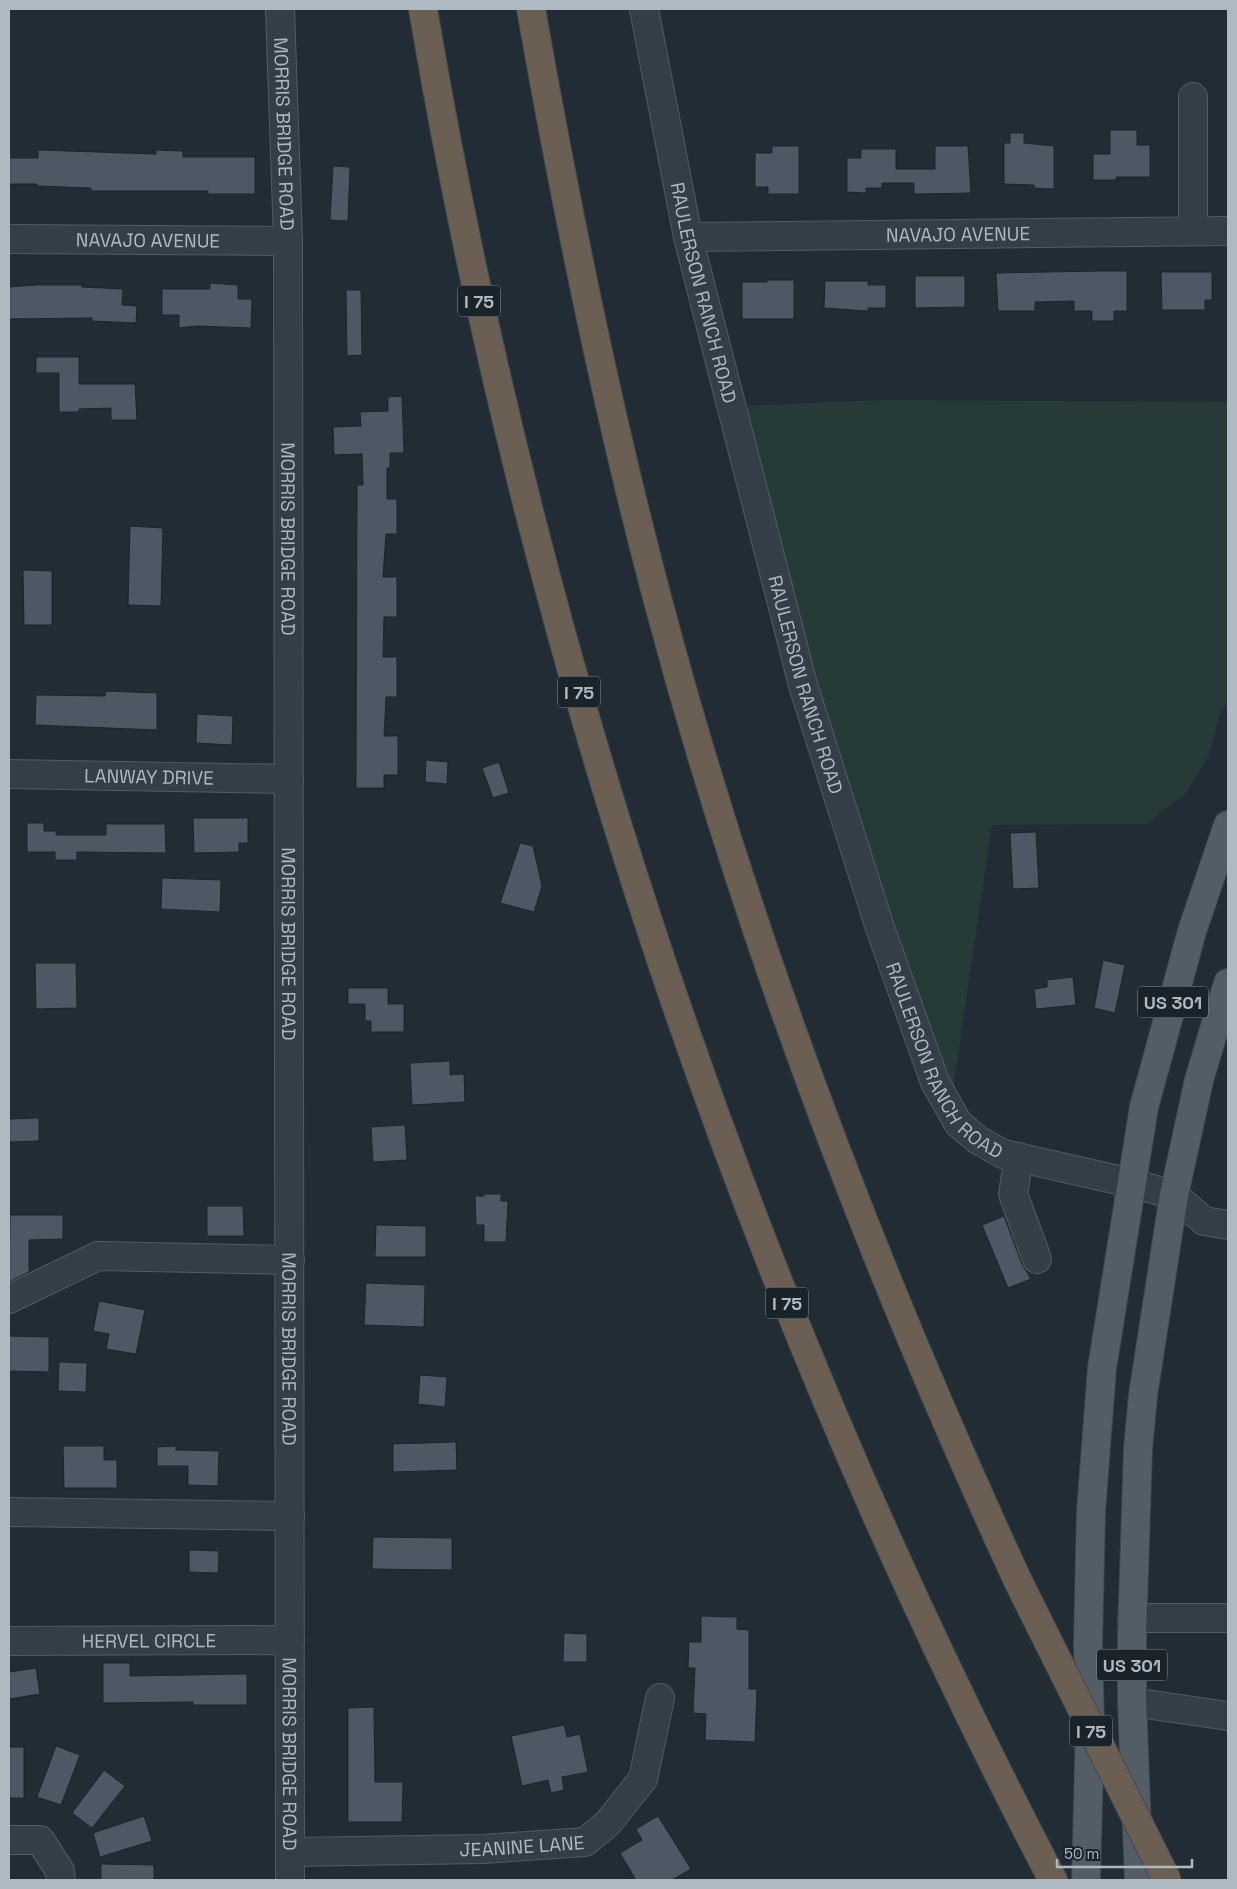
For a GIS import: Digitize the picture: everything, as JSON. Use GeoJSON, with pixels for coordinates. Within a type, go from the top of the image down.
{"type":"FeatureCollection","features":[{"type":"Feature","properties":{"kind":"highway","name":"I 75"},"geometry":{"type":"LineString","coordinates":[[423,9],[458,206],[516,463],[552,600],[658,952],[738,1178],[818,1378],[932,1638],[1009,1797],[1053,1880]]}},
{"type":"Feature","properties":{"kind":"highway","name":"I 75"},"geometry":{"type":"LineString","coordinates":[[531,9],[550,118],[618,440],[658,602],[708,774],[751,908],[814,1090],[879,1259],[1018,1580],[1167,1880]]}},
{"type":"Feature","properties":{"kind":"main road","name":"US 301"},"geometry":{"type":"LineString","coordinates":[[1086,1880],[1090,1726],[1088,1635],[1094,1443],[1102,1368],[1144,1107],[1192,931],[1228,825]]}},
{"type":"Feature","properties":{"kind":"main road","name":"US 301"},"geometry":{"type":"LineString","coordinates":[[1139,1880],[1132,1702],[1132,1618],[1138,1449],[1143,1395],[1174,1195],[1199,1080],[1228,983]]}},
{"type":"Feature","properties":{"kind":"street","name":"MORRIS BRIDGE ROAD"},"geometry":{"type":"LineString","coordinates":[[280,9],[288,241],[290,1880]]}},
{"type":"Feature","properties":{"kind":"street","name":"RAULERSON RANCH ROAD"},"geometry":{"type":"LineString","coordinates":[[644,9],[688,236],[803,685],[880,928],[944,1102],[958,1123],[1003,1154],[1131,1183],[1174,1195]]}},
{"type":"Feature","properties":{"kind":"street"},"geometry":{"type":"LineString","coordinates":[[1193,97],[1193,231]]}},
{"type":"Feature","properties":{"kind":"street","name":"NAVAJO AVENUE"},"geometry":{"type":"LineString","coordinates":[[688,236],[1228,231]]}},
{"type":"Feature","properties":{"kind":"street","name":"NAVAJO AVENUE"},"geometry":{"type":"LineString","coordinates":[[9,239],[288,241]]}},
{"type":"Feature","properties":{"kind":"street","name":"LANWAY DRIVE"},"geometry":{"type":"LineString","coordinates":[[9,774],[290,779]]}},
{"type":"Feature","properties":{"kind":"street"},"geometry":{"type":"LineString","coordinates":[[1018,1157],[1013,1194],[1036,1259]]}},
{"type":"Feature","properties":{"kind":"street"},"geometry":{"type":"LineString","coordinates":[[1174,1195],[1204,1221],[1228,1225]]}},
{"type":"Feature","properties":{"kind":"street"},"geometry":{"type":"LineString","coordinates":[[9,1299],[98,1256],[290,1260]]}},
{"type":"Feature","properties":{"kind":"street"},"geometry":{"type":"LineString","coordinates":[[9,1512],[290,1516]]}},
{"type":"Feature","properties":{"kind":"street"},"geometry":{"type":"LineString","coordinates":[[1132,1618],[1228,1618]]}},
{"type":"Feature","properties":{"kind":"street","name":"HERVEL CIRCLE"},"geometry":{"type":"LineString","coordinates":[[9,1641],[290,1640]]}},
{"type":"Feature","properties":{"kind":"street","name":"JEANINE LANE"},"geometry":{"type":"LineString","coordinates":[[290,1852],[483,1849],[585,1842],[608,1823],[643,1779],[660,1698]]}},
{"type":"Feature","properties":{"kind":"street"},"geometry":{"type":"LineString","coordinates":[[1132,1702],[1228,1716]]}},
{"type":"Feature","properties":{"kind":"street"},"geometry":{"type":"LineString","coordinates":[[9,1840],[40,1840],[60,1871],[61,1880]]}},
{"type":"Feature","properties":{"kind":"green space"},"geometry":{"type":"Polygon","coordinates":[[[884,400],[1228,402],[1228,701],[1219,717],[1209,756],[1185,794],[1146,824],[992,825],[952,1096],[943,1078],[812,682],[741,406],[884,400]]]}},
{"type":"Feature","properties":{"kind":"building"},"geometry":{"type":"Polygon","coordinates":[[[1110,130],[1137,130],[1137,145],[1150,145],[1150,177],[1116,177],[1116,180],[1093,180],[1093,154],[1110,154],[1110,130]]]}},
{"type":"Feature","properties":{"kind":"building"},"geometry":{"type":"Polygon","coordinates":[[[1010,133],[1024,133],[1024,143],[1054,146],[1054,189],[1034,188],[1034,185],[1004,184],[1004,143],[1010,143],[1010,133]]]}},
{"type":"Feature","properties":{"kind":"building"},"geometry":{"type":"Polygon","coordinates":[[[772,146],[799,146],[799,194],[768,194],[768,187],[755,187],[755,153],[772,153],[772,146]]]}},
{"type":"Feature","properties":{"kind":"building"},"geometry":{"type":"Polygon","coordinates":[[[935,146],[968,146],[971,193],[914,194],[914,183],[882,183],[882,188],[866,188],[866,193],[847,192],[847,158],[861,158],[861,149],[896,149],[896,169],[935,169],[935,146]]]}},
{"type":"Feature","properties":{"kind":"building"},"geometry":{"type":"Polygon","coordinates":[[[38,150],[156,154],[156,150],[183,151],[183,157],[255,157],[255,194],[208,194],[208,191],[91,191],[91,188],[9,184],[9,158],[38,158],[38,150]]]}},
{"type":"Feature","properties":{"kind":"building"},"geometry":{"type":"Polygon","coordinates":[[[333,166],[350,167],[348,221],[330,220],[333,166]]]}},
{"type":"Feature","properties":{"kind":"building"},"geometry":{"type":"Polygon","coordinates":[[[1127,271],[1127,311],[1114,311],[1114,321],[1092,321],[1092,311],[1074,311],[1074,301],[1035,302],[1035,311],[998,311],[996,273],[1127,271]]]}},
{"type":"Feature","properties":{"kind":"building"},"geometry":{"type":"Polygon","coordinates":[[[1161,272],[1212,272],[1212,300],[1205,300],[1205,310],[1162,310],[1161,272]]]}},
{"type":"Feature","properties":{"kind":"building"},"geometry":{"type":"Polygon","coordinates":[[[915,276],[965,276],[965,307],[915,308],[915,276]]]}},
{"type":"Feature","properties":{"kind":"building"},"geometry":{"type":"Polygon","coordinates":[[[767,280],[794,280],[794,319],[742,319],[742,282],[767,282],[767,280]]]}},
{"type":"Feature","properties":{"kind":"building"},"geometry":{"type":"Polygon","coordinates":[[[825,281],[868,281],[868,285],[886,285],[886,308],[868,308],[868,311],[824,308],[825,281]]]}},
{"type":"Feature","properties":{"kind":"building"},"geometry":{"type":"Polygon","coordinates":[[[210,283],[238,285],[238,299],[252,299],[251,328],[196,326],[179,328],[179,315],[162,315],[162,289],[210,289],[210,283]]]}},
{"type":"Feature","properties":{"kind":"building"},"geometry":{"type":"Polygon","coordinates":[[[82,285],[82,287],[123,289],[122,305],[137,306],[136,323],[92,321],[92,318],[9,319],[9,287],[82,285]]]}},
{"type":"Feature","properties":{"kind":"building"},"geometry":{"type":"Polygon","coordinates":[[[346,290],[361,290],[362,355],[347,356],[346,290]]]}},
{"type":"Feature","properties":{"kind":"building"},"geometry":{"type":"Polygon","coordinates":[[[36,357],[79,357],[79,384],[135,384],[137,420],[111,420],[111,408],[79,409],[79,412],[59,412],[59,373],[36,373],[36,357]]]}},
{"type":"Feature","properties":{"kind":"building"},"geometry":{"type":"Polygon","coordinates":[[[402,396],[404,453],[390,453],[390,468],[387,468],[387,499],[397,499],[397,534],[386,534],[383,577],[397,577],[397,617],[384,617],[383,657],[397,657],[397,697],[386,697],[384,736],[398,736],[398,775],[384,775],[384,788],[356,788],[357,485],[363,485],[362,454],[334,455],[333,427],[361,426],[360,412],[388,411],[388,397],[402,396]]]}},
{"type":"Feature","properties":{"kind":"building"},"geometry":{"type":"Polygon","coordinates":[[[130,526],[163,528],[161,606],[128,605],[130,526]]]}},
{"type":"Feature","properties":{"kind":"building"},"geometry":{"type":"Polygon","coordinates":[[[23,570],[52,571],[52,625],[24,625],[23,570]]]}},
{"type":"Feature","properties":{"kind":"building"},"geometry":{"type":"Polygon","coordinates":[[[106,691],[157,693],[157,730],[35,725],[36,695],[105,696],[106,691]]]}},
{"type":"Feature","properties":{"kind":"building"},"geometry":{"type":"Polygon","coordinates":[[[197,714],[233,716],[232,745],[196,743],[197,714]]]}},
{"type":"Feature","properties":{"kind":"building"},"geometry":{"type":"Polygon","coordinates":[[[426,760],[448,762],[447,784],[425,782],[426,760]]]}},
{"type":"Feature","properties":{"kind":"building"},"geometry":{"type":"Polygon","coordinates":[[[499,762],[509,793],[493,798],[482,768],[499,762]]]}},
{"type":"Feature","properties":{"kind":"building"},"geometry":{"type":"Polygon","coordinates":[[[193,818],[248,818],[248,843],[239,843],[239,852],[194,853],[193,818]]]}},
{"type":"Feature","properties":{"kind":"building"},"geometry":{"type":"Polygon","coordinates":[[[27,823],[44,823],[44,831],[56,831],[56,835],[106,835],[106,824],[165,824],[166,853],[77,852],[77,860],[55,860],[55,852],[27,852],[27,823]]]}},
{"type":"Feature","properties":{"kind":"building"},"geometry":{"type":"Polygon","coordinates":[[[1036,832],[1039,888],[1013,889],[1010,833],[1036,832]]]}},
{"type":"Feature","properties":{"kind":"building"},"geometry":{"type":"Polygon","coordinates":[[[520,843],[533,846],[542,886],[534,912],[500,903],[520,843]]]}},
{"type":"Feature","properties":{"kind":"building"},"geometry":{"type":"Polygon","coordinates":[[[162,878],[221,880],[220,912],[161,909],[162,878]]]}},
{"type":"Feature","properties":{"kind":"building"},"geometry":{"type":"Polygon","coordinates":[[[1103,960],[1125,965],[1115,1013],[1094,1008],[1103,960]]]}},
{"type":"Feature","properties":{"kind":"building"},"geometry":{"type":"Polygon","coordinates":[[[35,963],[76,963],[77,1008],[36,1009],[35,963]]]}},
{"type":"Feature","properties":{"kind":"building"},"geometry":{"type":"Polygon","coordinates":[[[1073,977],[1076,1005],[1036,1009],[1034,989],[1047,987],[1047,980],[1073,977]]]}},
{"type":"Feature","properties":{"kind":"building"},"geometry":{"type":"Polygon","coordinates":[[[348,988],[388,988],[388,1004],[404,1004],[404,1032],[371,1032],[371,1021],[365,1021],[365,1004],[348,1004],[348,988]]]}},
{"type":"Feature","properties":{"kind":"building"},"geometry":{"type":"Polygon","coordinates":[[[450,1061],[450,1075],[464,1074],[465,1102],[412,1105],[410,1063],[450,1061]]]}},
{"type":"Feature","properties":{"kind":"building"},"geometry":{"type":"Polygon","coordinates":[[[39,1118],[39,1141],[9,1142],[9,1119],[39,1118]]]}},
{"type":"Feature","properties":{"kind":"building"},"geometry":{"type":"Polygon","coordinates":[[[405,1125],[407,1160],[373,1162],[371,1127],[405,1125]]]}},
{"type":"Feature","properties":{"kind":"building"},"geometry":{"type":"Polygon","coordinates":[[[484,1194],[501,1194],[501,1201],[508,1201],[506,1242],[484,1242],[484,1225],[476,1225],[475,1196],[484,1196],[484,1194]]]}},
{"type":"Feature","properties":{"kind":"building"},"geometry":{"type":"Polygon","coordinates":[[[207,1206],[243,1206],[244,1236],[207,1236],[207,1206]]]}},
{"type":"Feature","properties":{"kind":"building"},"geometry":{"type":"Polygon","coordinates":[[[10,1215],[63,1215],[63,1239],[29,1240],[29,1272],[9,1282],[10,1215]]]}},
{"type":"Feature","properties":{"kind":"building"},"geometry":{"type":"Polygon","coordinates":[[[1004,1216],[1022,1264],[1031,1279],[1008,1288],[982,1225],[1004,1216]]]}},
{"type":"Feature","properties":{"kind":"building"},"geometry":{"type":"Polygon","coordinates":[[[376,1225],[426,1226],[426,1257],[375,1257],[376,1225]]]}},
{"type":"Feature","properties":{"kind":"building"},"geometry":{"type":"Polygon","coordinates":[[[366,1283],[425,1285],[424,1327],[364,1325],[366,1283]]]}},
{"type":"Feature","properties":{"kind":"building"},"geometry":{"type":"Polygon","coordinates":[[[99,1301],[145,1310],[136,1354],[106,1349],[109,1334],[93,1331],[99,1301]]]}},
{"type":"Feature","properties":{"kind":"building"},"geometry":{"type":"Polygon","coordinates":[[[9,1336],[49,1337],[49,1372],[9,1371],[9,1336]]]}},
{"type":"Feature","properties":{"kind":"building"},"geometry":{"type":"Polygon","coordinates":[[[59,1362],[87,1363],[86,1392],[58,1391],[59,1362]]]}},
{"type":"Feature","properties":{"kind":"building"},"geometry":{"type":"Polygon","coordinates":[[[420,1375],[447,1377],[445,1407],[418,1404],[420,1375]]]}},
{"type":"Feature","properties":{"kind":"building"},"geometry":{"type":"Polygon","coordinates":[[[456,1442],[457,1470],[393,1472],[393,1444],[456,1442]]]}},
{"type":"Feature","properties":{"kind":"building"},"geometry":{"type":"Polygon","coordinates":[[[63,1446],[104,1446],[104,1460],[117,1460],[117,1488],[64,1488],[63,1446]]]}},
{"type":"Feature","properties":{"kind":"building"},"geometry":{"type":"Polygon","coordinates":[[[176,1446],[176,1450],[219,1451],[218,1486],[188,1485],[188,1466],[157,1466],[157,1447],[176,1446]]]}},
{"type":"Feature","properties":{"kind":"building"},"geometry":{"type":"Polygon","coordinates":[[[373,1537],[452,1538],[452,1570],[372,1569],[373,1537]]]}},
{"type":"Feature","properties":{"kind":"building"},"geometry":{"type":"Polygon","coordinates":[[[189,1550],[219,1551],[218,1573],[189,1572],[189,1550]]]}},
{"type":"Feature","properties":{"kind":"building"},"geometry":{"type":"Polygon","coordinates":[[[701,1616],[737,1617],[737,1629],[749,1630],[749,1689],[757,1689],[755,1742],[705,1740],[706,1714],[693,1713],[695,1668],[688,1668],[689,1642],[701,1642],[701,1616]]]}},
{"type":"Feature","properties":{"kind":"building"},"geometry":{"type":"Polygon","coordinates":[[[564,1633],[587,1634],[587,1662],[563,1662],[564,1633]]]}},
{"type":"Feature","properties":{"kind":"building"},"geometry":{"type":"Polygon","coordinates":[[[103,1663],[130,1663],[130,1676],[247,1674],[247,1705],[193,1705],[193,1702],[103,1703],[103,1663]]]}},
{"type":"Feature","properties":{"kind":"building"},"geometry":{"type":"Polygon","coordinates":[[[36,1668],[40,1694],[9,1699],[9,1672],[36,1668]]]}},
{"type":"Feature","properties":{"kind":"building"},"geometry":{"type":"Polygon","coordinates":[[[374,1707],[375,1782],[403,1782],[402,1822],[348,1822],[348,1708],[374,1707]]]}},
{"type":"Feature","properties":{"kind":"building"},"geometry":{"type":"Polygon","coordinates":[[[564,1725],[567,1737],[580,1734],[588,1772],[562,1777],[564,1790],[551,1793],[548,1780],[522,1786],[511,1736],[564,1725]]]}},
{"type":"Feature","properties":{"kind":"building"},"geometry":{"type":"Polygon","coordinates":[[[56,1746],[80,1755],[61,1805],[37,1797],[56,1746]]]}},
{"type":"Feature","properties":{"kind":"building"},"geometry":{"type":"Polygon","coordinates":[[[9,1747],[24,1747],[24,1798],[9,1798],[9,1747]]]}},
{"type":"Feature","properties":{"kind":"building"},"geometry":{"type":"Polygon","coordinates":[[[104,1770],[125,1786],[92,1828],[72,1813],[104,1770]]]}},
{"type":"Feature","properties":{"kind":"building"},"geometry":{"type":"Polygon","coordinates":[[[144,1816],[152,1841],[100,1857],[93,1833],[144,1816]]]}},
{"type":"Feature","properties":{"kind":"building"},"geometry":{"type":"Polygon","coordinates":[[[658,1816],[691,1869],[672,1880],[636,1880],[620,1853],[642,1840],[636,1829],[658,1816]]]}},
{"type":"Feature","properties":{"kind":"building"},"geometry":{"type":"Polygon","coordinates":[[[101,1864],[154,1865],[154,1880],[101,1880],[101,1864]]]}}]}
